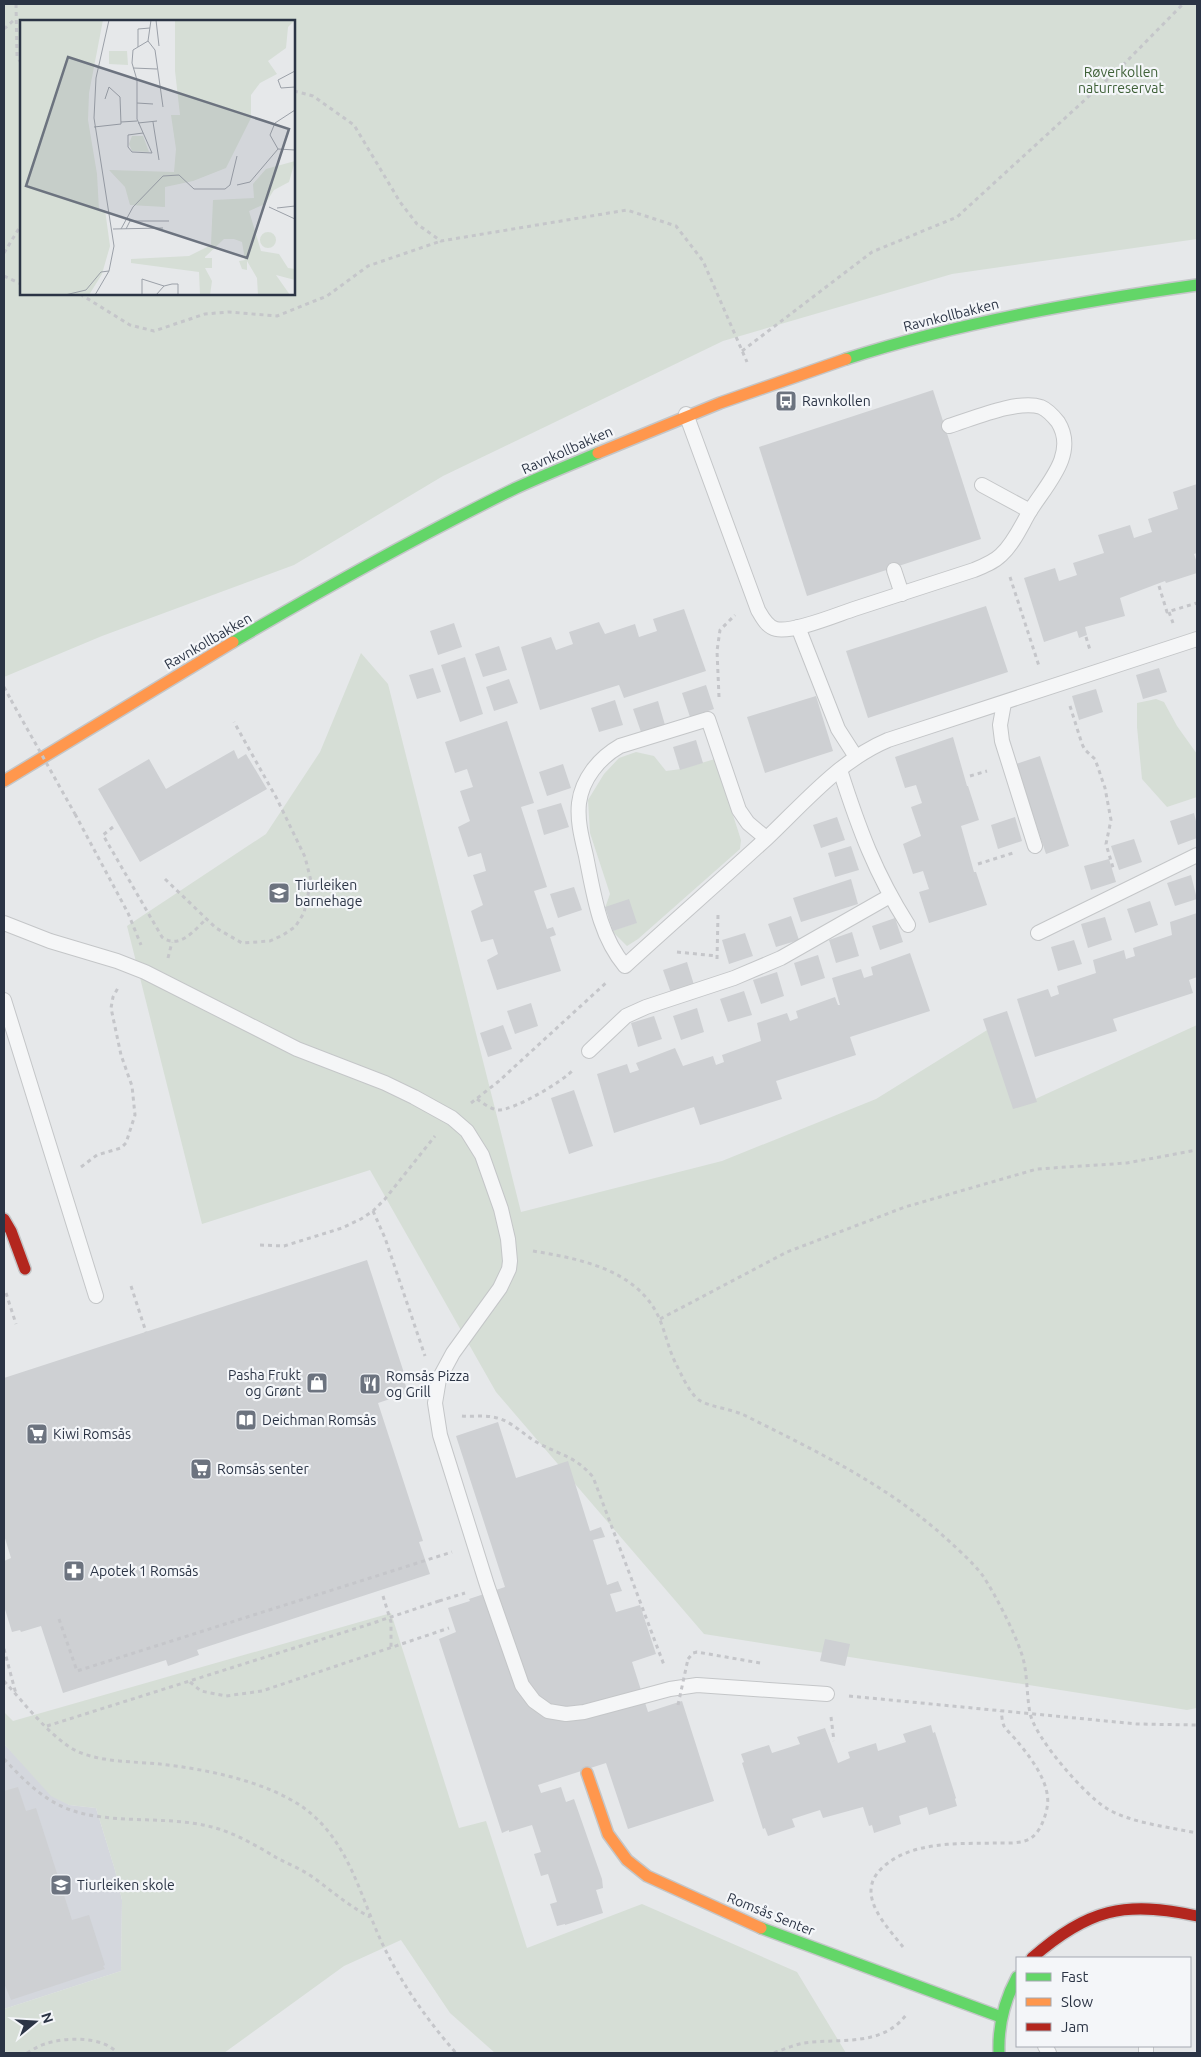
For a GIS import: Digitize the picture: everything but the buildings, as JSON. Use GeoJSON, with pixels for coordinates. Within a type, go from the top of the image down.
{"type":"FeatureCollection","features":[{"type":"Feature","properties":{"kind":"street","name":"Ravnkollbakken"},"geometry":{"type":"LineString","coordinates":[[4,781],[168,681],[416,538],[508,492],[686,414],[758,388],[948,329],[1039,310],[1197,285]]}},
{"type":"Feature","properties":{"kind":"street"},"geometry":{"type":"LineString","coordinates":[[4,1219],[25,1269]]}},
{"type":"Feature","properties":{"kind":"street","name":"Romsås Senter"},"geometry":{"type":"LineString","coordinates":[[587,1773],[608,1834],[626,1860],[647,1876],[749,1923],[1002,2017]]}},
{"type":"Feature","properties":{"kind":"street"},"geometry":{"type":"LineString","coordinates":[[1033,1957],[1057,1936],[1076,1924],[1117,1909],[1140,1907],[1174,1910],[1197,1916]]}},
{"type":"Feature","properties":{"kind":"street"},"geometry":{"type":"LineString","coordinates":[[999,2053],[998,2038],[1006,1997],[1016,1979]]}},
{"type":"Feature","properties":{"kind":"lane"},"geometry":{"type":"LineString","coordinates":[[686,414],[696,436],[754,601],[763,620],[771,626],[786,630],[974,570],[1000,556],[1061,464],[1064,454],[1063,435],[1055,418],[1042,408],[1022,406],[949,426]]}},
{"type":"Feature","properties":{"kind":"lane"},"geometry":{"type":"LineString","coordinates":[[982,485],[1030,511]]}},
{"type":"Feature","properties":{"kind":"lane"},"geometry":{"type":"LineString","coordinates":[[894,570],[902,594]]}},
{"type":"Feature","properties":{"kind":"lane"},"geometry":{"type":"LineString","coordinates":[[798,627],[838,729],[856,757]]}},
{"type":"Feature","properties":{"kind":"lane"},"geometry":{"type":"LineString","coordinates":[[766,838],[748,823],[739,810],[708,719],[620,746],[608,753],[586,780],[579,802],[579,822],[597,913],[614,953],[625,966],[766,838],[814,791],[865,751],[888,740],[1197,639]]}},
{"type":"Feature","properties":{"kind":"lane"},"geometry":{"type":"LineString","coordinates":[[1004,703],[1000,725],[1002,741],[1034,846]]}},
{"type":"Feature","properties":{"kind":"lane"},"geometry":{"type":"LineString","coordinates":[[840,770],[859,830],[890,896],[908,925]]}},
{"type":"Feature","properties":{"kind":"lane"},"geometry":{"type":"LineString","coordinates":[[1038,933],[1197,855]]}},
{"type":"Feature","properties":{"kind":"lane"},"geometry":{"type":"LineString","coordinates":[[588,1051],[626,1016],[646,1007],[716,984],[781,958],[890,896]]}},
{"type":"Feature","properties":{"kind":"lane"},"geometry":{"type":"LineString","coordinates":[[4,923],[50,941],[140,970],[272,1037],[320,1059],[385,1083],[432,1106],[452,1118],[467,1131],[482,1155],[505,1224],[510,1248],[509,1269],[502,1283],[453,1353],[442,1373],[437,1389],[436,1418],[474,1544],[522,1685],[534,1701],[548,1711],[566,1714],[584,1712],[670,1689],[696,1685],[827,1694]]}},
{"type":"Feature","properties":{"kind":"lane"},"geometry":{"type":"LineString","coordinates":[[4,1000],[96,1296]]}},
{"type":"Feature","properties":{"kind":"path"},"geometry":{"type":"LineString","coordinates":[[16,4],[17,56],[20,61]]}},
{"type":"Feature","properties":{"kind":"path"},"geometry":{"type":"LineString","coordinates":[[742,351],[872,252],[957,217],[1123,65],[1183,4]]}},
{"type":"Feature","properties":{"kind":"path"},"geometry":{"type":"LineString","coordinates":[[4,29],[15,19]]}},
{"type":"Feature","properties":{"kind":"path"},"geometry":{"type":"LineString","coordinates":[[295,91],[313,96],[354,125],[400,202],[417,224],[442,240]]}},
{"type":"Feature","properties":{"kind":"path"},"geometry":{"type":"LineString","coordinates":[[82,295],[130,325],[154,331],[205,314],[229,312],[277,316],[327,296],[368,266],[442,240],[627,210],[676,226],[703,261],[758,388]]}},
{"type":"Feature","properties":{"kind":"path"},"geometry":{"type":"LineString","coordinates":[[4,253],[20,227]]}},
{"type":"Feature","properties":{"kind":"path"},"geometry":{"type":"LineString","coordinates":[[4,276],[20,284]]}},
{"type":"Feature","properties":{"kind":"path"},"geometry":{"type":"LineString","coordinates":[[1000,556],[1014,589],[1047,689]]}},
{"type":"Feature","properties":{"kind":"path"},"geometry":{"type":"LineString","coordinates":[[1159,586],[1167,612],[1169,612],[1172,620]]}},
{"type":"Feature","properties":{"kind":"path"},"geometry":{"type":"LineString","coordinates":[[708,719],[718,699],[717,651],[720,630],[725,623],[754,601]]}},
{"type":"Feature","properties":{"kind":"path"},"geometry":{"type":"LineString","coordinates":[[1169,612],[1197,603]]}},
{"type":"Feature","properties":{"kind":"path"},"geometry":{"type":"LineString","coordinates":[[1063,683],[1082,744],[1095,760],[1105,788],[1111,820],[1106,844],[1122,893]]}},
{"type":"Feature","properties":{"kind":"path"},"geometry":{"type":"LineString","coordinates":[[4,687],[75,814],[137,931],[144,957],[140,970],[115,991],[111,1008],[121,1055],[136,1104],[135,1116],[126,1142],[121,1148],[97,1155],[60,1183]]}},
{"type":"Feature","properties":{"kind":"path"},"geometry":{"type":"LineString","coordinates":[[165,879],[194,904],[206,920],[242,943],[270,941],[283,935],[295,927],[304,913],[311,881],[305,857],[282,808],[234,722]]}},
{"type":"Feature","properties":{"kind":"path"},"geometry":{"type":"LineString","coordinates":[[113,827],[103,835],[162,937],[172,942],[181,940],[206,920]]}},
{"type":"Feature","properties":{"kind":"path"},"geometry":{"type":"LineString","coordinates":[[978,864],[1034,846]]}},
{"type":"Feature","properties":{"kind":"path"},"geometry":{"type":"LineString","coordinates":[[716,984],[720,879]]}},
{"type":"Feature","properties":{"kind":"path"},"geometry":{"type":"LineString","coordinates":[[648,945],[656,950],[717,956]]}},
{"type":"Feature","properties":{"kind":"path"},"geometry":{"type":"LineString","coordinates":[[260,1245],[284,1246],[342,1228],[373,1211],[452,1118],[477,1099],[625,966]]}},
{"type":"Feature","properties":{"kind":"path"},"geometry":{"type":"LineString","coordinates":[[477,1099],[496,1110],[511,1107],[563,1080],[588,1051]]}},
{"type":"Feature","properties":{"kind":"path"},"geometry":{"type":"LineString","coordinates":[[660,1318],[787,1252],[905,1207],[1037,1169],[1127,1163],[1197,1150]]}},
{"type":"Feature","properties":{"kind":"path"},"geometry":{"type":"LineString","coordinates":[[373,1211],[385,1238],[425,1356]]}},
{"type":"Feature","properties":{"kind":"path"},"geometry":{"type":"LineString","coordinates":[[510,1248],[571,1258],[622,1277],[643,1292],[660,1318],[669,1350],[683,1380],[698,1400],[737,1412],[818,1452],[881,1488],[938,1532],[982,1574],[1022,1654],[1030,1714],[1051,1751],[1078,1782],[1106,1808],[1120,1815],[1197,1833]]}},
{"type":"Feature","properties":{"kind":"path"},"geometry":{"type":"LineString","coordinates":[[131,1286],[146,1332]]}},
{"type":"Feature","properties":{"kind":"path"},"geometry":{"type":"LineString","coordinates":[[4,1288],[16,1324]]}},
{"type":"Feature","properties":{"kind":"path"},"geometry":{"type":"LineString","coordinates":[[436,1418],[493,1417],[504,1420],[539,1444],[583,1465],[593,1477],[601,1496],[661,1655],[670,1689]]}},
{"type":"Feature","properties":{"kind":"path"},"geometry":{"type":"LineString","coordinates":[[59,1619],[76,1671],[474,1544]]}},
{"type":"Feature","properties":{"kind":"path"},"geometry":{"type":"LineString","coordinates":[[384,1596],[391,1622],[391,1646]]}},
{"type":"Feature","properties":{"kind":"path"},"geometry":{"type":"LineString","coordinates":[[47,1727],[439,1601]]}},
{"type":"Feature","properties":{"kind":"path"},"geometry":{"type":"LineString","coordinates":[[190,1682],[201,1691],[211,1695],[226,1696],[248,1693],[278,1686],[391,1646],[449,1628]]}},
{"type":"Feature","properties":{"kind":"path"},"geometry":{"type":"LineString","coordinates":[[4,1648],[16,1694]]}},
{"type":"Feature","properties":{"kind":"path"},"geometry":{"type":"LineString","coordinates":[[678,1705],[688,1659]]}},
{"type":"Feature","properties":{"kind":"path"},"geometry":{"type":"LineString","coordinates":[[4,1682],[68,1746],[92,1755],[231,1776],[296,1803],[316,1818],[330,1833],[352,1869],[383,1945],[415,2001],[434,2028],[456,2053]]}},
{"type":"Feature","properties":{"kind":"path"},"geometry":{"type":"LineString","coordinates":[[827,1694],[1137,1724],[1197,1726]]}},
{"type":"Feature","properties":{"kind":"path"},"geometry":{"type":"LineString","coordinates":[[774,2053],[803,2044],[863,2039],[885,2034],[902,2021],[927,1988],[909,1955],[873,1905],[870,1890],[876,1875],[887,1863],[907,1853],[931,1847],[958,1844],[1017,1843],[1031,1839],[1040,1829],[1047,1809],[1048,1795],[1030,1758],[1004,1726],[1001,1711]]}},
{"type":"Feature","properties":{"kind":"path"},"geometry":{"type":"LineString","coordinates":[[4,1759],[47,1798],[75,1811],[120,1818],[155,1818],[181,1822],[212,1827],[235,1836],[313,1877],[335,1896],[371,1917]]}},
{"type":"Feature","properties":{"kind":"path"},"geometry":{"type":"LineString","coordinates":[[27,2053],[44,2044],[60,2040],[107,2044],[117,2053]]}},
{"type":"Feature","properties":{"kind":"shaded area","name":"Tiurleiken skole"},"geometry":{"type":"Polygon","coordinates":[[[4,1744],[24,1765],[69,1805],[96,1808],[122,1900],[121,1971],[4,2009],[4,1744]]]}},
{"type":"Feature","properties":{"kind":"green space","name":"Røverkollen naturreservat"},"geometry":{"type":"Polygon","coordinates":[[[4,4],[1197,4],[1197,239],[952,274],[723,341],[443,476],[294,565],[102,636],[4,677],[4,4]]]}},
{"type":"Feature","properties":{"kind":"green space"},"geometry":{"type":"Polygon","coordinates":[[[361,653],[388,684],[521,1212],[722,1161],[876,1099],[992,1027],[1020,1106],[1197,1025],[1197,1708],[1187,1710],[704,1634],[496,1392],[370,1170],[202,1224],[127,926],[266,834],[320,752],[361,653]]]}},
{"type":"Feature","properties":{"kind":"green space"},"geometry":{"type":"Polygon","coordinates":[[[1156,699],[1164,702],[1177,726],[1197,754],[1197,797],[1167,807],[1142,779],[1137,727],[1137,703],[1156,699]]]}},
{"type":"Feature","properties":{"kind":"green space"},"geometry":{"type":"Polygon","coordinates":[[[636,752],[654,756],[666,771],[681,769],[715,759],[741,840],[740,849],[638,939],[627,946],[612,931],[636,923],[605,908],[610,894],[590,833],[588,800],[604,774],[619,758],[636,752]]]}},
{"type":"Feature","properties":{"kind":"green space"},"geometry":{"type":"Polygon","coordinates":[[[391,1613],[459,1828],[486,1821],[527,1948],[642,1904],[797,1972],[846,2053],[495,2053],[450,2013],[401,1940],[344,1966],[224,2053],[4,2053],[4,2009],[121,1971],[122,1900],[96,1808],[69,1805],[51,1796],[4,1744],[4,1712],[13,1721],[391,1613]]]}},
{"type":"Feature","properties":{"kind":"traffic: fast"},"geometry":{"type":"LineString","coordinates":[[846,359],[933,334],[1020,314],[1197,285]]}},
{"type":"Feature","properties":{"kind":"traffic: fast"},"geometry":{"type":"LineString","coordinates":[[233,642],[337,582],[443,525],[514,489],[598,453]]}},
{"type":"Feature","properties":{"kind":"traffic: fast"},"geometry":{"type":"LineString","coordinates":[[761,1928],[1001,2017]]}},
{"type":"Feature","properties":{"kind":"traffic: fast"},"geometry":{"type":"LineString","coordinates":[[999,2053],[1003,2014],[1016,1979]]}},
{"type":"Feature","properties":{"kind":"traffic: slow"},"geometry":{"type":"LineString","coordinates":[[598,453],[720,403],[846,359]]}},
{"type":"Feature","properties":{"kind":"traffic: slow"},"geometry":{"type":"LineString","coordinates":[[4,781],[233,642]]}},
{"type":"Feature","properties":{"kind":"traffic: slow"},"geometry":{"type":"LineString","coordinates":[[587,1773],[608,1834],[627,1860],[647,1876],[761,1928]]}},
{"type":"Feature","properties":{"kind":"traffic: jam"},"geometry":{"type":"LineString","coordinates":[[4,1219],[11,1231],[25,1269]]}},
{"type":"Feature","properties":{"kind":"traffic: jam"},"geometry":{"type":"LineString","coordinates":[[1033,1957],[1052,1941],[1071,1929],[1090,1919],[1108,1913],[1128,1909],[1149,1909],[1197,1916]]}},
{"type":"Feature","properties":{"kind":"place","name":"Ravnkollen"},"geometry":{"type":"Point","coordinates":[786,401]}},
{"type":"Feature","properties":{"kind":"place","name":"Tiurleiken barnehage"},"geometry":{"type":"Point","coordinates":[279,893]}},
{"type":"Feature","properties":{"kind":"place","name":"Pasha Frukt og Grønt"},"geometry":{"type":"Point","coordinates":[317,1383]}},
{"type":"Feature","properties":{"kind":"place","name":"Romsås Pizza og Grill"},"geometry":{"type":"Point","coordinates":[370,1384]}},
{"type":"Feature","properties":{"kind":"place","name":"Deichman Romsås"},"geometry":{"type":"Point","coordinates":[246,1420]}},
{"type":"Feature","properties":{"kind":"place","name":"Kiwi Romsås"},"geometry":{"type":"Point","coordinates":[37,1434]}},
{"type":"Feature","properties":{"kind":"place","name":"Romsås senter"},"geometry":{"type":"Point","coordinates":[201,1469]}},
{"type":"Feature","properties":{"kind":"place","name":"Apotek 1 Romsås"},"geometry":{"type":"Point","coordinates":[74,1571]}},
{"type":"Feature","properties":{"kind":"place","name":"Tiurleiken skole"},"geometry":{"type":"Point","coordinates":[61,1885]}}]}
